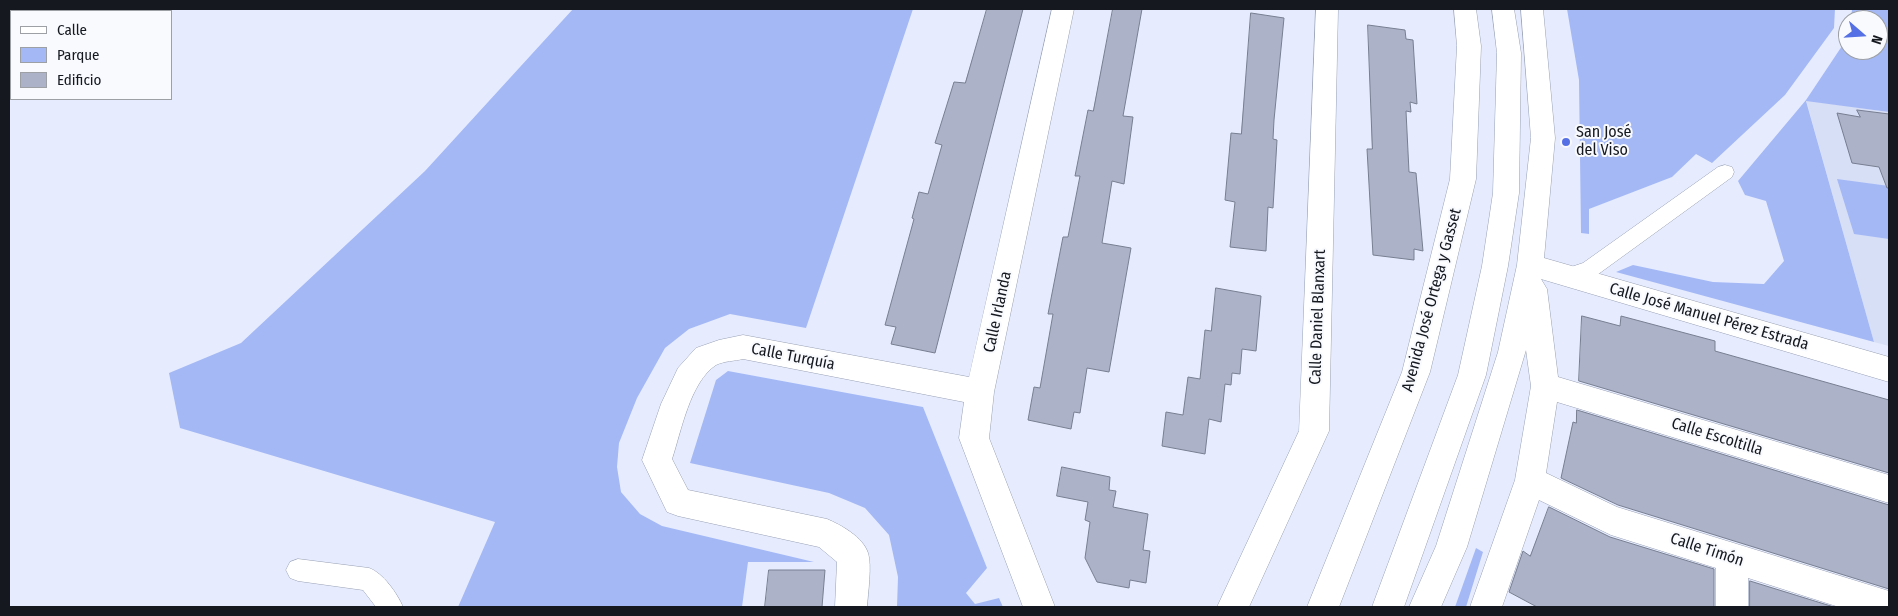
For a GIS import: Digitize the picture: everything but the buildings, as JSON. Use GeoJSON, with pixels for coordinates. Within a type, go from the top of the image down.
{"type":"FeatureCollection","features":[{"type":"Feature","properties":{"kind":"street","name":"Calle Irlanda"},"geometry":{"type":"LineString","coordinates":[[1039,607],[974,438],[980,392],[1063,9]]}},
{"type":"Feature","properties":{"kind":"street","name":"Calle Daniel Blanxart"},"geometry":{"type":"LineString","coordinates":[[1233,607],[1314,432],[1327,9]]}},
{"type":"Feature","properties":{"kind":"street","name":"Avenida José Ortega y Gasset"},"geometry":{"type":"LineString","coordinates":[[1324,607],[1416,372],[1463,179],[1469,46],[1465,9]]}},
{"type":"Feature","properties":{"kind":"street"},"geometry":{"type":"LineString","coordinates":[[1388,607],[1472,375],[1496,266],[1506,193],[1510,54],[1503,9]]}},
{"type":"Feature","properties":{"kind":"street"},"geometry":{"type":"LineString","coordinates":[[1425,607],[1451,547],[1512,352],[1530,265],[1543,138],[1532,9]]}},
{"type":"Feature","properties":{"kind":"street"},"geometry":{"type":"LineString","coordinates":[[1486,607],[1530,480],[1545,386],[1530,265]]}},
{"type":"Feature","properties":{"kind":"street","name":"Calle José Manuel Pérez Estrada"},"geometry":{"type":"LineString","coordinates":[[1530,265],[1889,369]]}},
{"type":"Feature","properties":{"kind":"street","name":"Calle Turquía"},"geometry":{"type":"LineString","coordinates":[[851,607],[854,555],[827,534],[678,502],[658,460],[670,418],[691,372],[707,356],[743,347],[980,392]]}},
{"type":"Feature","properties":{"kind":"street","name":"Calle Escoltilla"},"geometry":{"type":"LineString","coordinates":[[1545,386],[1889,488]]}},
{"type":"Feature","properties":{"kind":"street","name":"Calle Timón"},"geometry":{"type":"LineString","coordinates":[[1530,480],[1612,520],[1889,607]]}},
{"type":"Feature","properties":{"kind":"street"},"geometry":{"type":"LineString","coordinates":[[1732,558],[1732,607]]}},
{"type":"Feature","properties":{"kind":"lane"},"geometry":{"type":"LineString","coordinates":[[1569,276],[1590,269],[1725,172]]}},
{"type":"Feature","properties":{"kind":"lane"},"geometry":{"type":"LineString","coordinates":[[298,570],[369,580],[392,607]]}},
{"type":"Feature","properties":{"kind":"shaded area"},"geometry":{"type":"Polygon","coordinates":[[[1806,100],[1889,112],[1889,346],[1874,342],[1806,100]]]}},
{"type":"Feature","properties":{"kind":"green space"},"geometry":{"type":"Polygon","coordinates":[[[573,9],[913,9],[806,328],[730,314],[689,329],[665,348],[637,398],[619,443],[617,467],[621,492],[640,514],[662,526],[814,562],[748,562],[742,607],[458,607],[495,522],[180,428],[169,373],[241,343],[425,171],[573,9]]]}},
{"type":"Feature","properties":{"kind":"green space"},"geometry":{"type":"Polygon","coordinates":[[[1567,9],[1835,9],[1834,28],[1785,95],[1712,163],[1696,154],[1672,177],[1589,209],[1589,234],[1581,233],[1579,80],[1567,9]]]}},
{"type":"Feature","properties":{"kind":"green space"},"geometry":{"type":"Polygon","coordinates":[[[1889,9],[1889,112],[1806,101],[1874,342],[1616,272],[1633,265],[1713,282],[1764,284],[1784,261],[1766,201],[1745,195],[1738,181],[1806,100],[1838,52],[1838,60],[1888,60],[1888,10],[1852,10],[1889,9]]]}},
{"type":"Feature","properties":{"kind":"green space"},"geometry":{"type":"Polygon","coordinates":[[[1837,179],[1889,186],[1889,239],[1854,234],[1837,179]]]}},
{"type":"Feature","properties":{"kind":"green space"},"geometry":{"type":"Polygon","coordinates":[[[728,371],[923,407],[987,568],[966,593],[975,604],[999,598],[1003,607],[897,607],[898,577],[889,535],[865,508],[829,493],[690,463],[716,380],[728,371]]]}},
{"type":"Feature","properties":{"kind":"green space"},"geometry":{"type":"Polygon","coordinates":[[[1476,548],[1483,552],[1466,607],[1455,607],[1476,548]]]}},
{"type":"Feature","properties":{"kind":"place","name":"San José del Viso"},"geometry":{"type":"Point","coordinates":[1566,142]}}]}
